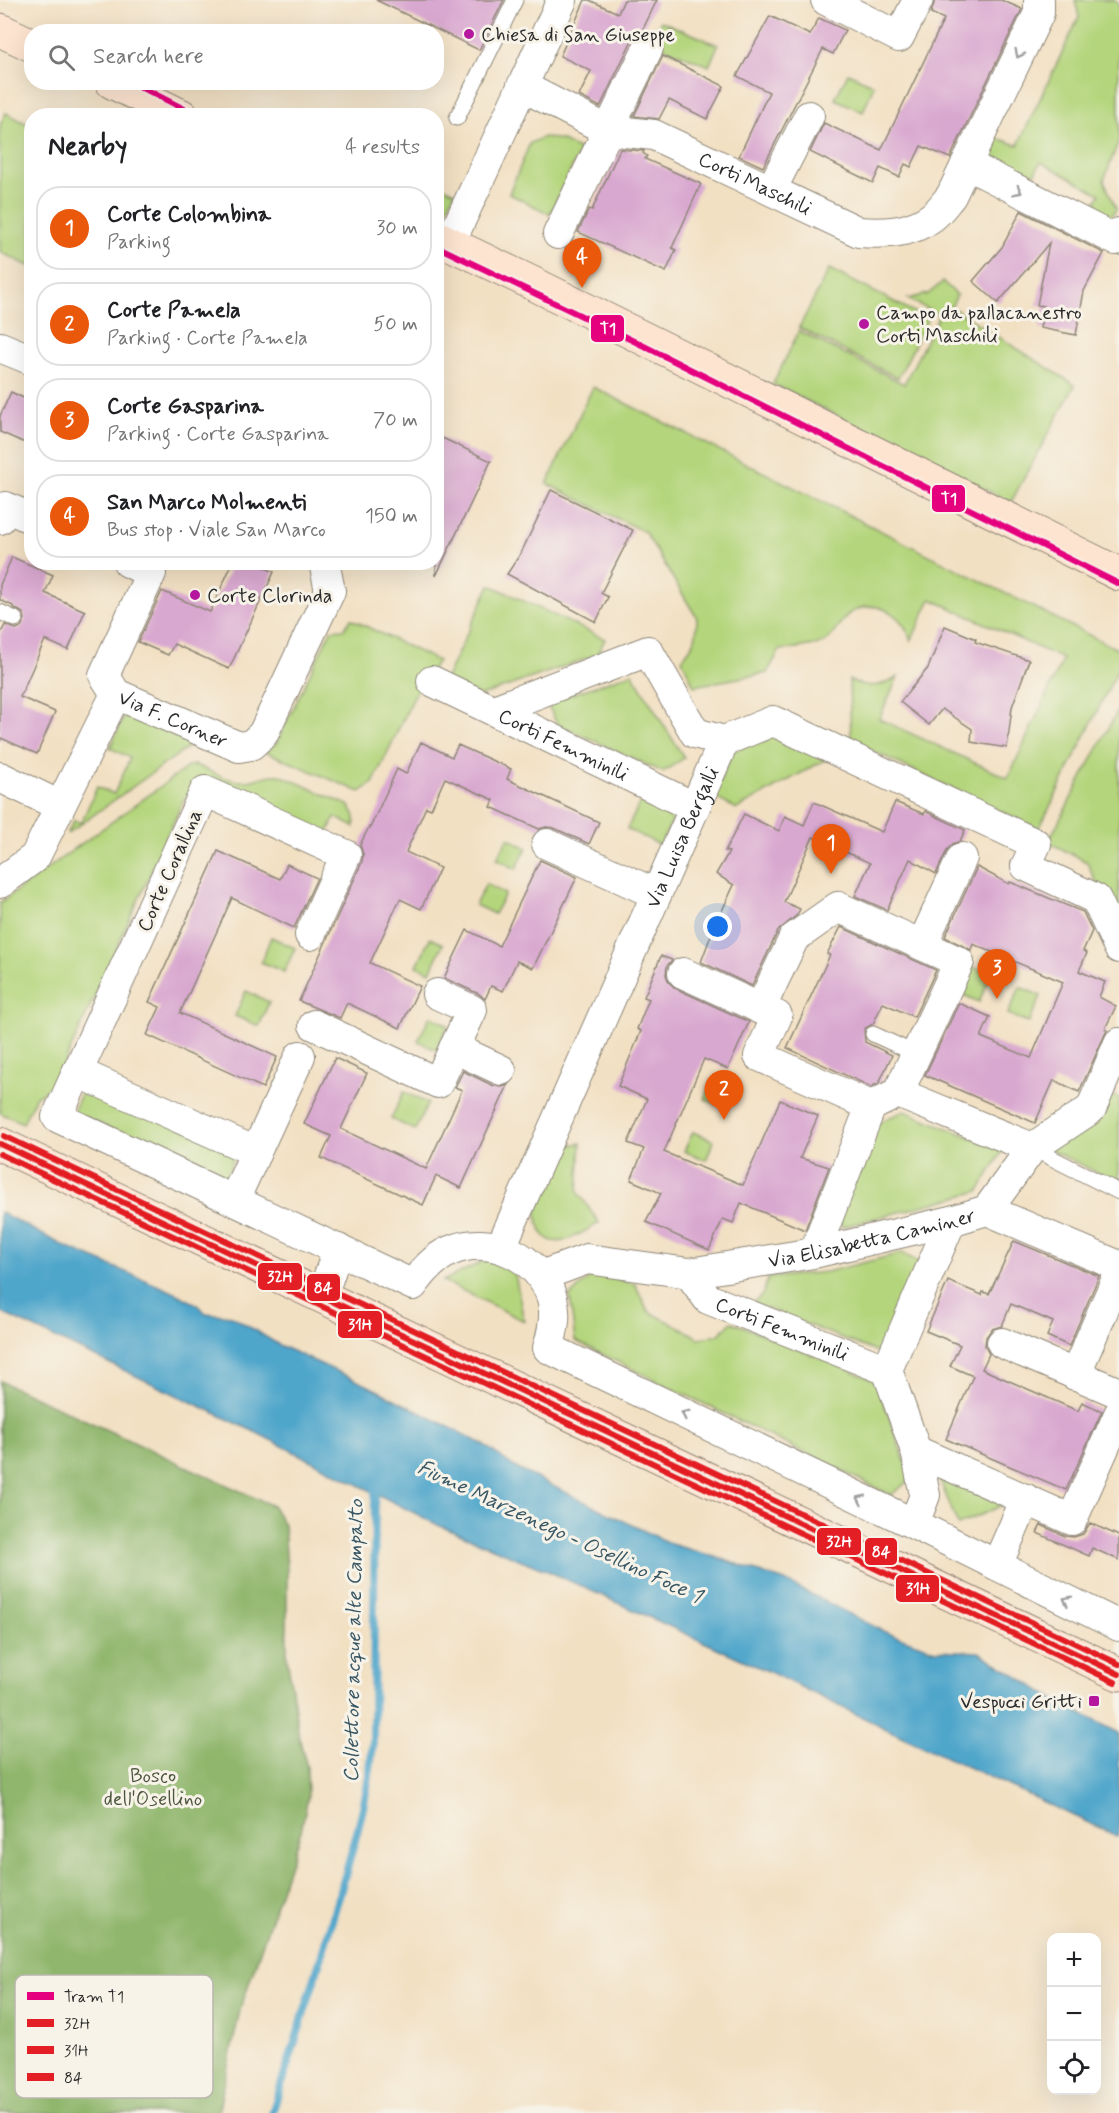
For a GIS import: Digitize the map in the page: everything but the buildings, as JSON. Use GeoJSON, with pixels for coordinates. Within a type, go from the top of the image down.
{"type":"FeatureCollection","features":[{"type":"Feature","properties":{"kind":"main road"},"geometry":{"type":"LineString","coordinates":[[0,30],[24,41]]}},
{"type":"Feature","properties":{"kind":"main road"},"geometry":{"type":"LineString","coordinates":[[128,90],[166,108]]}},
{"type":"Feature","properties":{"kind":"main road"},"geometry":{"type":"LineString","coordinates":[[444,240],[1119,574]]}},
{"type":"Feature","properties":{"kind":"main road"},"geometry":{"type":"LineString","coordinates":[[0,1144],[1119,1674]]}},
{"type":"Feature","properties":{"kind":"street"},"geometry":{"type":"LineString","coordinates":[[444,238],[522,86],[562,0]]}},
{"type":"Feature","properties":{"kind":"street"},"geometry":{"type":"LineString","coordinates":[[827,1],[899,37],[918,0]]}},
{"type":"Feature","properties":{"kind":"street","name":"Corti Maschili"},"geometry":{"type":"LineString","coordinates":[[522,86],[607,130],[654,135],[859,232],[882,234],[912,228],[933,217],[951,196],[1039,13],[1039,0]]}},
{"type":"Feature","properties":{"kind":"street"},"geometry":{"type":"LineString","coordinates":[[558,234],[648,48]]}},
{"type":"Feature","properties":{"kind":"street"},"geometry":{"type":"LineString","coordinates":[[771,190],[809,116]]}},
{"type":"Feature","properties":{"kind":"street"},"geometry":{"type":"LineString","coordinates":[[966,164],[1116,240],[1119,233]]}},
{"type":"Feature","properties":{"kind":"street"},"geometry":{"type":"LineString","coordinates":[[0,347],[24,357]]}},
{"type":"Feature","properties":{"kind":"street"},"geometry":{"type":"LineString","coordinates":[[0,519],[6,507],[24,515]]}},
{"type":"Feature","properties":{"kind":"street"},"geometry":{"type":"LineString","coordinates":[[116,694],[104,675],[151,573],[144,570]]}},
{"type":"Feature","properties":{"kind":"street","name":"Via F. Corner"},"geometry":{"type":"LineString","coordinates":[[0,883],[35,857],[116,694],[239,747],[251,745],[263,734],[330,591],[326,570]]}},
{"type":"Feature","properties":{"kind":"street"},"geometry":{"type":"LineString","coordinates":[[494,710],[648,651],[695,733],[724,741],[773,721],[1036,844],[1026,866],[1096,899],[1119,948]]}},
{"type":"Feature","properties":{"kind":"street","name":"Corti Femminili"},"geometry":{"type":"LineString","coordinates":[[432,681],[694,807]]}},
{"type":"Feature","properties":{"kind":"street","name":"Via Luisa Bergalli"},"geometry":{"type":"LineString","coordinates":[[501,1247],[724,741]]}},
{"type":"Feature","properties":{"kind":"street"},"geometry":{"type":"LineString","coordinates":[[0,777],[60,806]]}},
{"type":"Feature","properties":{"kind":"street","name":"Corte Corallina"},"geometry":{"type":"LineString","coordinates":[[234,1200],[57,1117],[205,791],[346,855],[310,935]]}},
{"type":"Feature","properties":{"kind":"street"},"geometry":{"type":"LineString","coordinates":[[548,844],[656,894]]}},
{"type":"Feature","properties":{"kind":"street"},"geometry":{"type":"LineString","coordinates":[[922,945],[962,858]]}},
{"type":"Feature","properties":{"kind":"street"},"geometry":{"type":"LineString","coordinates":[[814,1253],[871,1106],[898,1093],[959,962],[837,907],[794,938],[769,1012],[759,1056],[871,1106]]}},
{"type":"Feature","properties":{"kind":"street"},"geometry":{"type":"LineString","coordinates":[[683,973],[769,1012]]}},
{"type":"Feature","properties":{"kind":"street"},"geometry":{"type":"LineString","coordinates":[[314,1025],[436,1088],[472,1010],[437,994]]}},
{"type":"Feature","properties":{"kind":"street","name":"Via Elisabetta Caminer"},"geometry":{"type":"LineString","coordinates":[[541,1276],[587,1258],[689,1273],[814,1253],[951,1221],[987,1210],[1032,1148],[1091,1108],[1111,1083],[1119,1043]]}},
{"type":"Feature","properties":{"kind":"street"},"geometry":{"type":"LineString","coordinates":[[454,1048],[501,1070]]}},
{"type":"Feature","properties":{"kind":"street"},"geometry":{"type":"LineString","coordinates":[[300,1056],[234,1200],[413,1285],[429,1264],[450,1251],[475,1244],[501,1247],[523,1258],[541,1276],[552,1299],[555,1324],[548,1348],[914,1524],[1119,1626]]}},
{"type":"Feature","properties":{"kind":"street"},"geometry":{"type":"LineString","coordinates":[[77,1072],[256,1152]]}},
{"type":"Feature","properties":{"kind":"street"},"geometry":{"type":"LineString","coordinates":[[898,1093],[1032,1148]]}},
{"type":"Feature","properties":{"kind":"street"},"geometry":{"type":"LineString","coordinates":[[987,1210],[1119,1266]]}},
{"type":"Feature","properties":{"kind":"street"},"geometry":{"type":"LineString","coordinates":[[914,1524],[925,1495],[916,1451],[887,1370],[951,1221]]}},
{"type":"Feature","properties":{"kind":"street"},"geometry":{"type":"LineString","coordinates":[[322,1296],[338,1250]]}},
{"type":"Feature","properties":{"kind":"street","name":"Corti Femminili"},"geometry":{"type":"LineString","coordinates":[[689,1273],[708,1299],[887,1370]]}},
{"type":"Feature","properties":{"kind":"street"},"geometry":{"type":"LineString","coordinates":[[1076,1375],[1119,1274]]}},
{"type":"Feature","properties":{"kind":"street"},"geometry":{"type":"LineString","coordinates":[[1002,1343],[1119,1393]]}},
{"type":"Feature","properties":{"kind":"street"},"geometry":{"type":"LineString","coordinates":[[916,1451],[1072,1520],[1119,1414]]}},
{"type":"Feature","properties":{"kind":"street"},"geometry":{"type":"LineString","coordinates":[[998,1565],[1026,1499]]}},
{"type":"Feature","properties":{"kind":"lane"},"geometry":{"type":"LineString","coordinates":[[457,118],[515,0]]}},
{"type":"Feature","properties":{"kind":"lane"},"geometry":{"type":"LineString","coordinates":[[0,612],[15,619]]}},
{"type":"Feature","properties":{"kind":"lane"},"geometry":{"type":"LineString","coordinates":[[873,1034],[916,1054]]}},
{"type":"Feature","properties":{"kind":"lane"},"geometry":{"type":"LineString","coordinates":[[1032,1148],[1119,1192]]}},
{"type":"Feature","properties":{"kind":"green space"},"geometry":{"type":"Polygon","coordinates":[[[1075,0],[1114,0],[1119,4],[1119,140],[1104,180],[1116,209],[1111,216],[1105,218],[1090,213],[1100,194],[1041,162],[1029,183],[978,158],[987,135],[1018,145],[1079,17],[1075,0]]]}},
{"type":"Feature","properties":{"kind":"green space"},"geometry":{"type":"Polygon","coordinates":[[[661,21],[718,45],[709,66],[651,42],[661,21]]]}},
{"type":"Feature","properties":{"kind":"green space"},"geometry":{"type":"Polygon","coordinates":[[[848,73],[874,85],[863,112],[835,99],[848,73]]]}},
{"type":"Feature","properties":{"kind":"green space"},"geometry":{"type":"Polygon","coordinates":[[[6,113],[24,122],[24,264],[0,252],[0,125],[6,113]]]}},
{"type":"Feature","properties":{"kind":"green space"},"geometry":{"type":"Polygon","coordinates":[[[544,137],[561,140],[580,150],[550,214],[509,194],[530,143],[544,137]]]}},
{"type":"Feature","properties":{"kind":"green space"},"geometry":{"type":"Polygon","coordinates":[[[444,187],[455,192],[444,215],[444,187]]]}},
{"type":"Feature","properties":{"kind":"green space","name":"Campo da pallacanestro Corti Maschili"},"geometry":{"type":"Polygon","coordinates":[[[829,269],[928,319],[898,378],[799,328],[829,269]]]}},
{"type":"Feature","properties":{"kind":"green space"},"geometry":{"type":"Polygon","coordinates":[[[943,282],[957,295],[951,307],[1075,385],[1011,502],[773,384],[799,331],[904,384],[939,315],[908,299],[928,294],[943,282]]]}},
{"type":"Feature","properties":{"kind":"green space"},"geometry":{"type":"Polygon","coordinates":[[[593,387],[1119,650],[1119,667],[1039,829],[851,741],[849,680],[874,686],[898,677],[879,719],[1008,778],[1063,659],[931,599],[911,641],[902,623],[888,611],[870,607],[860,608],[846,616],[826,641],[780,650],[767,673],[694,686],[682,659],[694,640],[697,618],[645,532],[547,484],[593,387]]]}},
{"type":"Feature","properties":{"kind":"green space"},"geometry":{"type":"Polygon","coordinates":[[[490,585],[605,639],[597,655],[480,696],[445,680],[490,585]]]}},
{"type":"Feature","properties":{"kind":"green space"},"geometry":{"type":"Polygon","coordinates":[[[351,619],[438,661],[420,684],[373,783],[360,792],[266,752],[277,742],[331,630],[344,629],[351,619]]]}},
{"type":"Feature","properties":{"kind":"green space"},"geometry":{"type":"Polygon","coordinates":[[[632,673],[684,758],[663,772],[557,724],[547,703],[632,673]]]}},
{"type":"Feature","properties":{"kind":"green space"},"geometry":{"type":"Polygon","coordinates":[[[1119,708],[1119,933],[1087,862],[1048,842],[1119,708]]]}},
{"type":"Feature","properties":{"kind":"green space"},"geometry":{"type":"Polygon","coordinates":[[[126,712],[194,743],[67,834],[74,820],[81,823],[97,787],[114,794],[130,758],[110,748],[126,712]]]}},
{"type":"Feature","properties":{"kind":"green space"},"geometry":{"type":"Polygon","coordinates":[[[774,734],[828,758],[737,809],[713,797],[733,751],[774,734]]]}},
{"type":"Feature","properties":{"kind":"green space"},"geometry":{"type":"Polygon","coordinates":[[[195,765],[240,781],[280,775],[348,805],[354,815],[354,827],[335,817],[326,836],[195,790],[184,799],[54,1086],[36,1096],[23,1123],[0,1113],[0,903],[189,766],[195,765]]]}},
{"type":"Feature","properties":{"kind":"green space"},"geometry":{"type":"Polygon","coordinates":[[[644,795],[677,811],[660,845],[627,829],[644,795]]]}},
{"type":"Feature","properties":{"kind":"green space"},"geometry":{"type":"Polygon","coordinates":[[[508,838],[527,848],[516,869],[497,859],[508,838]]]}},
{"type":"Feature","properties":{"kind":"green space"},"geometry":{"type":"Polygon","coordinates":[[[486,884],[505,894],[494,914],[475,905],[486,884]]]}},
{"type":"Feature","properties":{"kind":"green space"},"geometry":{"type":"Polygon","coordinates":[[[271,937],[295,948],[284,972],[261,962],[271,937]]]}},
{"type":"Feature","properties":{"kind":"green space"},"geometry":{"type":"Polygon","coordinates":[[[430,938],[443,944],[430,972],[417,966],[430,938]]]}},
{"type":"Feature","properties":{"kind":"green space"},"geometry":{"type":"Polygon","coordinates":[[[969,965],[991,975],[979,1002],[957,992],[969,965]]]}},
{"type":"Feature","properties":{"kind":"green space"},"geometry":{"type":"Polygon","coordinates":[[[1020,987],[1041,996],[1029,1023],[1008,1014],[1020,987]]]}},
{"type":"Feature","properties":{"kind":"green space"},"geometry":{"type":"Polygon","coordinates":[[[246,991],[269,1002],[259,1026],[235,1016],[246,991]]]}},
{"type":"Feature","properties":{"kind":"green space"},"geometry":{"type":"Polygon","coordinates":[[[430,1016],[448,1025],[436,1050],[418,1041],[430,1016]]]}},
{"type":"Feature","properties":{"kind":"green space"},"geometry":{"type":"Polygon","coordinates":[[[713,1080],[735,1090],[726,1108],[705,1099],[713,1080]]]}},
{"type":"Feature","properties":{"kind":"green space"},"geometry":{"type":"Polygon","coordinates":[[[96,1091],[236,1152],[225,1179],[73,1112],[81,1094],[96,1091]]]}},
{"type":"Feature","properties":{"kind":"green space"},"geometry":{"type":"Polygon","coordinates":[[[404,1092],[428,1103],[415,1130],[391,1119],[404,1092]]]}},
{"type":"Feature","properties":{"kind":"green space"},"geometry":{"type":"Polygon","coordinates":[[[1108,1093],[1119,1098],[1119,1183],[1048,1149],[1108,1093]]]}},
{"type":"Feature","properties":{"kind":"green space"},"geometry":{"type":"Polygon","coordinates":[[[904,1111],[1003,1150],[979,1191],[842,1227],[838,1216],[877,1123],[904,1111]]]}},
{"type":"Feature","properties":{"kind":"green space"},"geometry":{"type":"Polygon","coordinates":[[[693,1132],[714,1141],[706,1160],[684,1151],[693,1132]]]}},
{"type":"Feature","properties":{"kind":"green space"},"geometry":{"type":"Polygon","coordinates":[[[581,1143],[578,1192],[599,1223],[568,1240],[552,1241],[540,1228],[537,1210],[567,1146],[581,1143]]]}},
{"type":"Feature","properties":{"kind":"green space"},"geometry":{"type":"Polygon","coordinates":[[[902,1253],[924,1265],[879,1353],[753,1303],[763,1294],[768,1278],[826,1272],[902,1253]]]}},
{"type":"Feature","properties":{"kind":"green space"},"geometry":{"type":"Polygon","coordinates":[[[488,1259],[514,1269],[524,1321],[443,1281],[488,1259]]]}},
{"type":"Feature","properties":{"kind":"green space"},"geometry":{"type":"Polygon","coordinates":[[[595,1273],[635,1284],[648,1311],[699,1338],[718,1335],[732,1322],[876,1381],[911,1479],[891,1495],[575,1341],[570,1296],[595,1273]]]}},
{"type":"Feature","properties":{"kind":"green space","name":"Bosco dell'Osellino"},"geometry":{"type":"Polygon","coordinates":[[[0,1381],[273,1506],[284,1525],[287,1569],[287,1656],[299,1737],[307,1767],[308,1797],[301,1831],[240,2010],[218,2113],[0,2113],[0,1381]]]}},
{"type":"Feature","properties":{"kind":"green space"},"geometry":{"type":"Polygon","coordinates":[[[937,1473],[1005,1504],[958,1525],[937,1473]]]}},
{"type":"Feature","properties":{"kind":"water","name":"Fiume Marzenego - Osellino Foce 1"},"geometry":{"type":"Polygon","coordinates":[[[0,1212],[66,1247],[171,1291],[195,1303],[206,1313],[232,1316],[279,1345],[371,1387],[484,1445],[516,1468],[671,1544],[785,1581],[885,1632],[935,1650],[979,1652],[1055,1700],[1119,1733],[1119,1837],[903,1737],[774,1674],[550,1572],[440,1526],[255,1432],[0,1312],[0,1212]]]}},
{"type":"Feature","properties":{"kind":"waterway","name":"Collettore acque alte Campalto"},"geometry":{"type":"LineString","coordinates":[[272,2113],[347,1870],[368,1784],[373,1740],[375,1483]]}},
{"type":"Feature","properties":{"kind":"tram line","name":"T1"},"geometry":{"type":"LineString","coordinates":[[147,90],[182,108]]}},
{"type":"Feature","properties":{"kind":"tram line","name":"T1"},"geometry":{"type":"LineString","coordinates":[[444,250],[642,345],[1119,584]]}},
{"type":"Feature","properties":{"kind":"transit line","name":"84"},"geometry":{"type":"LineString","coordinates":[[4,1136],[1119,1664]]}},
{"type":"Feature","properties":{"kind":"transit line","name":"32H"},"geometry":{"type":"LineString","coordinates":[[0,1144],[1119,1674]]}},
{"type":"Feature","properties":{"kind":"transit line","name":"31H"},"geometry":{"type":"LineString","coordinates":[[0,1154],[1115,1682]]}},
{"type":"Feature","properties":{"kind":"place","name":"Chiesa di San Giuseppe"},"geometry":{"type":"Point","coordinates":[469,34]}},
{"type":"Feature","properties":{"kind":"place","name":"San Marco Molmenti"},"geometry":{"type":"Point","coordinates":[582,288]}},
{"type":"Feature","properties":{"kind":"place","name":"Campo da pallacanestro Corti Maschili"},"geometry":{"type":"Point","coordinates":[864,324]}},
{"type":"Feature","properties":{"kind":"place","name":"Corte Clorinda"},"geometry":{"type":"Point","coordinates":[195,595]}},
{"type":"Feature","properties":{"kind":"place","name":"Corte Colombina"},"geometry":{"type":"Point","coordinates":[831,874]}},
{"type":"Feature","properties":{"kind":"place","name":"Corte Gasparina"},"geometry":{"type":"Point","coordinates":[997,999]}},
{"type":"Feature","properties":{"kind":"place","name":"Corte Pamela"},"geometry":{"type":"Point","coordinates":[724,1120]}},
{"type":"Feature","properties":{"kind":"place","name":"Vespucci Gritti"},"geometry":{"type":"Point","coordinates":[1094,1701]}}]}
